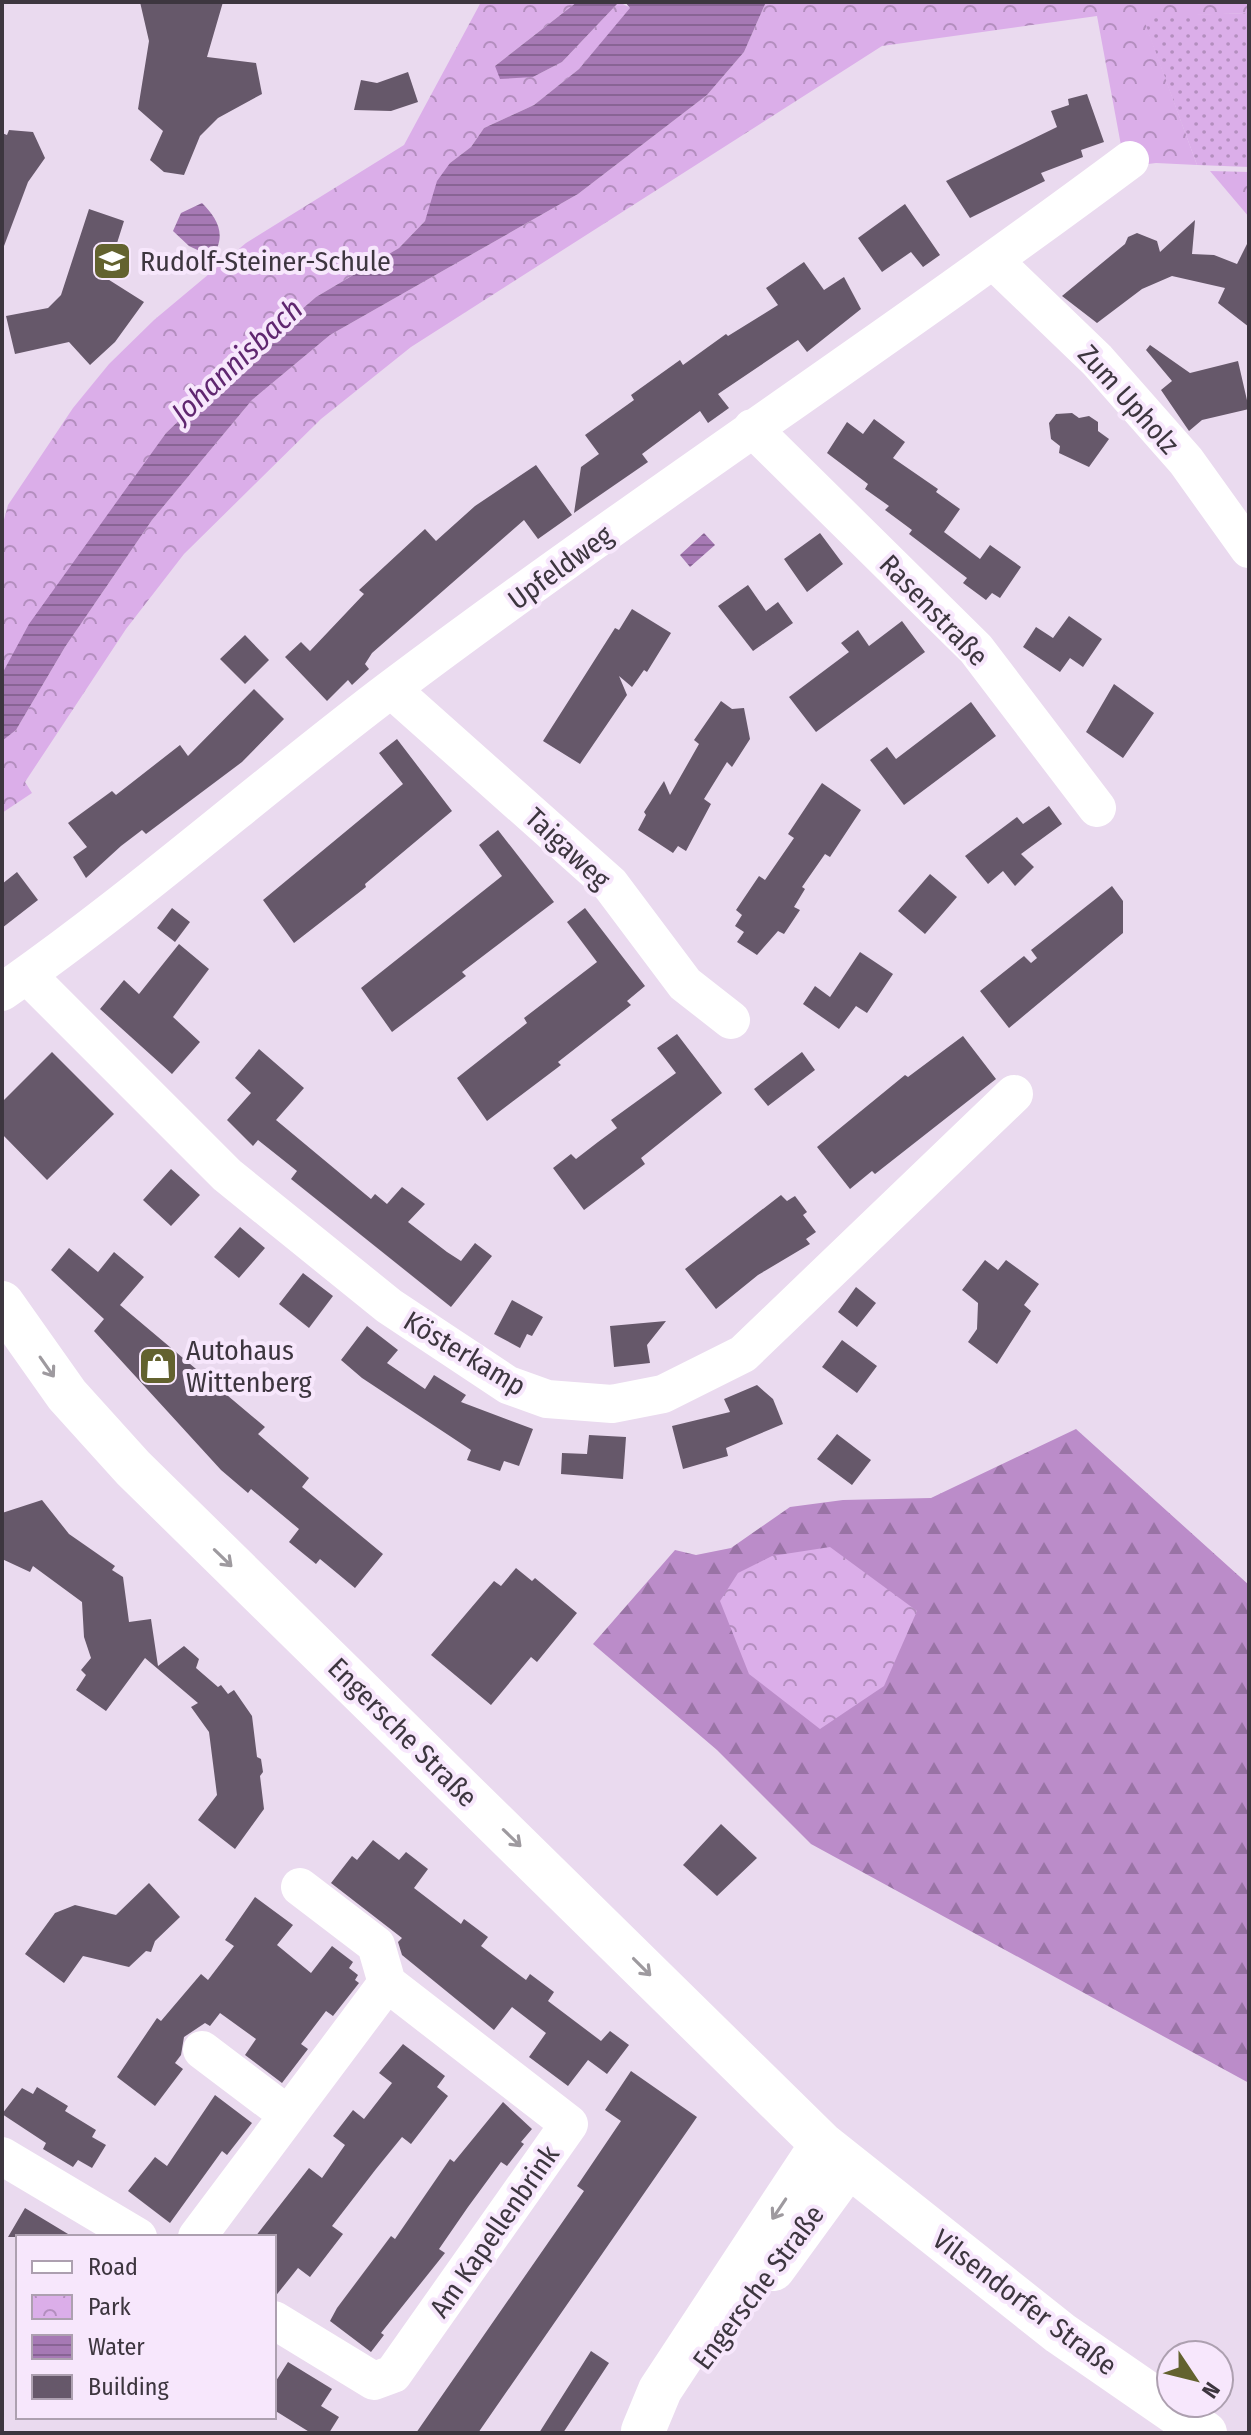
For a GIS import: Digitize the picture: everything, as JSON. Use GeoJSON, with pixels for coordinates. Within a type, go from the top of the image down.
{"type":"FeatureCollection","features":[{"type":"Feature","properties":{"kind":"main road","name":"Engersche Straße"},"geometry":{"type":"LineString","coordinates":[[2,1303],[67,1395],[133,1468],[835,2155],[674,2399],[642,2432]]}},
{"type":"Feature","properties":{"kind":"main road","name":"Vilsendorfer Straße"},"geometry":{"type":"LineString","coordinates":[[835,2155],[1060,2333],[1205,2433]]}},
{"type":"Feature","properties":{"kind":"street","name":"Upfeldweg"},"geometry":{"type":"LineString","coordinates":[[14,983],[391,689],[752,428],[994,261],[1130,160]]}},
{"type":"Feature","properties":{"kind":"street","name":"Zum Upholz"},"geometry":{"type":"LineString","coordinates":[[994,261],[1097,360],[1186,461],[1249,549]]}},
{"type":"Feature","properties":{"kind":"street","name":"Rasenstraße"},"geometry":{"type":"LineString","coordinates":[[752,428],[976,649],[1097,808]]}},
{"type":"Feature","properties":{"kind":"street","name":"Taigaweg"},"geometry":{"type":"LineString","coordinates":[[391,689],[610,884],[685,984],[731,1020]]}},
{"type":"Feature","properties":{"kind":"street","name":"Kösterkamp"},"geometry":{"type":"LineString","coordinates":[[14,983],[227,1175],[389,1306],[508,1385],[547,1399],[612,1404],[663,1394],[743,1354],[1014,1094]]}},
{"type":"Feature","properties":{"kind":"street"},"geometry":{"type":"LineString","coordinates":[[198,2235],[387,1983],[376,1945],[300,1887]]}},
{"type":"Feature","properties":{"kind":"street","name":"Am Kapellenbrink"},"geometry":{"type":"LineString","coordinates":[[276,2321],[374,2381],[393,2374],[569,2124],[387,1983]]}},
{"type":"Feature","properties":{"kind":"street"},"geometry":{"type":"LineString","coordinates":[[202,2050],[288,2115]]}},
{"type":"Feature","properties":{"kind":"street"},"geometry":{"type":"LineString","coordinates":[[2,2156],[135,2235]]}},
{"type":"Feature","properties":{"kind":"green space"},"geometry":{"type":"Polygon","coordinates":[[[481,2],[577,2],[495,66],[533,77],[562,62],[619,2],[631,8],[579,69],[534,105],[484,128],[471,147],[450,163],[425,221],[399,248],[316,297],[225,376],[166,433],[2,674],[2,527],[8,505],[73,408],[109,364],[154,320],[246,243],[404,145],[481,2]]]}},
{"type":"Feature","properties":{"kind":"green space"},"geometry":{"type":"Polygon","coordinates":[[[766,2],[1249,2],[1249,13],[1143,17],[1197,165],[1156,163],[1125,167],[1097,16],[882,46],[411,347],[321,419],[184,554],[126,629],[25,782],[32,793],[2,813],[2,741],[16,730],[65,647],[152,520],[252,400],[330,335],[578,194],[707,95],[744,52],[766,2]]]}},
{"type":"Feature","properties":{"kind":"green space"},"geometry":{"type":"Polygon","coordinates":[[[1249,13],[1249,167],[1197,165],[1142,16],[1249,13]]]}},
{"type":"Feature","properties":{"kind":"green space"},"geometry":{"type":"Polygon","coordinates":[[[1210,171],[1249,172],[1249,217],[1210,171]]]}},
{"type":"Feature","properties":{"kind":"green space"},"geometry":{"type":"Polygon","coordinates":[[[1076,1429],[1249,1585],[1249,2083],[811,1844],[717,1750],[593,1644],[675,1550],[696,1555],[731,1548],[790,1507],[843,1500],[931,1498],[1076,1429]]]}},
{"type":"Feature","properties":{"kind":"green space"},"geometry":{"type":"Polygon","coordinates":[[[830,1547],[917,1611],[884,1686],[820,1729],[749,1674],[720,1601],[738,1573],[772,1556],[830,1547]]]}},
{"type":"Feature","properties":{"kind":"water"},"geometry":{"type":"Polygon","coordinates":[[[577,2],[619,2],[562,62],[533,77],[500,79],[495,66],[577,2]]]}},
{"type":"Feature","properties":{"kind":"water"},"geometry":{"type":"Polygon","coordinates":[[[625,2],[766,2],[744,52],[707,95],[578,194],[330,335],[252,400],[152,520],[65,647],[16,730],[2,741],[2,674],[29,624],[166,433],[225,376],[316,297],[399,248],[425,221],[437,181],[450,163],[471,147],[484,128],[534,105],[579,69],[630,8],[625,2]]]}},
{"type":"Feature","properties":{"kind":"water"},"geometry":{"type":"Polygon","coordinates":[[[202,203],[214,218],[220,235],[217,248],[206,254],[189,246],[173,231],[181,213],[202,203]]]}},
{"type":"Feature","properties":{"kind":"water"},"geometry":{"type":"Polygon","coordinates":[[[704,533],[715,545],[690,567],[680,555],[704,533]]]}},
{"type":"Feature","properties":{"kind":"building"},"geometry":{"type":"Polygon","coordinates":[[[140,2],[223,2],[207,57],[256,63],[262,94],[218,118],[200,136],[184,175],[164,172],[150,160],[163,131],[138,109],[149,41],[140,2]]]}},
{"type":"Feature","properties":{"kind":"building"},"geometry":{"type":"Polygon","coordinates":[[[408,72],[418,102],[391,111],[354,110],[361,80],[377,83],[408,72]]]}},
{"type":"Feature","properties":{"kind":"building"},"geometry":{"type":"Polygon","coordinates":[[[1087,94],[1104,142],[1081,150],[1083,157],[1041,173],[1045,181],[970,218],[946,181],[1057,127],[1051,111],[1069,105],[1068,99],[1087,94]]]}},
{"type":"Feature","properties":{"kind":"building"},"geometry":{"type":"Polygon","coordinates":[[[9,130],[33,132],[45,158],[28,182],[4,246],[2,133],[7,135],[9,130]]]}},
{"type":"Feature","properties":{"kind":"building"},"geometry":{"type":"Polygon","coordinates":[[[905,204],[940,255],[923,267],[911,252],[882,272],[858,238],[905,204]]]}},
{"type":"Feature","properties":{"kind":"building"},"geometry":{"type":"Polygon","coordinates":[[[89,209],[124,221],[106,278],[144,302],[115,342],[90,365],[69,342],[15,354],[6,316],[48,308],[61,295],[89,209]]]}},
{"type":"Feature","properties":{"kind":"building"},"geometry":{"type":"Polygon","coordinates":[[[1195,220],[1192,254],[1214,255],[1237,264],[1249,240],[1249,327],[1218,303],[1225,288],[1172,276],[1142,289],[1097,323],[1062,296],[1125,244],[1128,237],[1137,233],[1157,241],[1160,252],[1195,220]]]}},
{"type":"Feature","properties":{"kind":"building"},"geometry":{"type":"Polygon","coordinates":[[[804,262],[824,290],[844,277],[861,309],[807,352],[798,340],[718,394],[729,408],[708,423],[700,411],[642,454],[648,462],[574,513],[581,467],[599,454],[585,435],[634,400],[631,395],[680,360],[683,365],[726,334],[728,336],[778,305],[766,288],[804,262]]]}},
{"type":"Feature","properties":{"kind":"building"},"geometry":{"type":"Polygon","coordinates":[[[1150,345],[1190,373],[1238,361],[1249,409],[1202,420],[1189,431],[1161,390],[1172,381],[1146,350],[1150,345]]]}},
{"type":"Feature","properties":{"kind":"building"},"geometry":{"type":"Polygon","coordinates":[[[1072,413],[1079,418],[1089,416],[1098,422],[1098,431],[1109,439],[1089,467],[1059,453],[1060,446],[1051,439],[1049,423],[1056,414],[1072,413]]]}},
{"type":"Feature","properties":{"kind":"building"},"geometry":{"type":"Polygon","coordinates":[[[874,419],[905,442],[893,458],[938,489],[936,492],[960,509],[944,532],[980,559],[990,545],[1021,567],[1000,598],[992,593],[986,600],[963,583],[967,578],[909,534],[912,530],[885,510],[889,506],[865,489],[868,484],[827,453],[847,422],[863,434],[874,419]]]}},
{"type":"Feature","properties":{"kind":"building"},"geometry":{"type":"Polygon","coordinates":[[[536,465],[572,515],[538,539],[524,520],[372,653],[365,664],[369,669],[352,685],[348,680],[327,701],[285,657],[301,642],[310,651],[364,594],[359,590],[425,529],[436,541],[475,506],[536,465]]]}},
{"type":"Feature","properties":{"kind":"building"},"geometry":{"type":"Polygon","coordinates":[[[820,533],[843,564],[807,592],[784,559],[820,533]]]}},
{"type":"Feature","properties":{"kind":"building"},"geometry":{"type":"Polygon","coordinates":[[[748,585],[766,611],[778,602],[793,623],[753,651],[718,606],[748,585]]]}},
{"type":"Feature","properties":{"kind":"building"},"geometry":{"type":"Polygon","coordinates":[[[632,609],[671,633],[647,672],[644,670],[632,687],[619,676],[627,695],[580,764],[543,741],[615,628],[619,630],[632,609]]]}},
{"type":"Feature","properties":{"kind":"building"},"geometry":{"type":"Polygon","coordinates":[[[1069,616],[1102,639],[1083,667],[1070,658],[1060,672],[1023,647],[1036,627],[1053,638],[1069,616]]]}},
{"type":"Feature","properties":{"kind":"building"},"geometry":{"type":"Polygon","coordinates":[[[902,621],[925,652],[816,732],[789,697],[849,652],[841,643],[858,630],[869,646],[902,621]]]}},
{"type":"Feature","properties":{"kind":"building"},"geometry":{"type":"Polygon","coordinates":[[[245,635],[269,660],[245,684],[220,659],[245,635]]]}},
{"type":"Feature","properties":{"kind":"building"},"geometry":{"type":"Polygon","coordinates":[[[1114,684],[1154,713],[1123,758],[1086,732],[1114,684]]]}},
{"type":"Feature","properties":{"kind":"building"},"geometry":{"type":"Polygon","coordinates":[[[254,689],[284,719],[242,762],[146,834],[142,830],[86,878],[73,857],[87,847],[68,823],[112,791],[116,795],[180,745],[188,756],[254,689]]]}},
{"type":"Feature","properties":{"kind":"building"},"geometry":{"type":"Polygon","coordinates":[[[721,701],[732,709],[744,708],[750,739],[732,767],[727,762],[704,799],[711,804],[686,851],[678,846],[673,853],[638,830],[646,815],[644,812],[664,781],[670,795],[699,744],[694,740],[721,701]]]}},
{"type":"Feature","properties":{"kind":"building"},"geometry":{"type":"Polygon","coordinates":[[[971,702],[996,736],[904,805],[870,760],[887,747],[896,759],[971,702]]]}},
{"type":"Feature","properties":{"kind":"building"},"geometry":{"type":"Polygon","coordinates":[[[397,739],[452,811],[365,884],[366,887],[294,943],[263,900],[403,784],[379,753],[397,739]]]}},
{"type":"Feature","properties":{"kind":"building"},"geometry":{"type":"Polygon","coordinates":[[[822,783],[861,810],[830,857],[825,854],[802,887],[805,889],[794,907],[800,910],[784,934],[778,931],[757,955],[737,942],[744,932],[735,926],[742,915],[736,910],[759,876],[765,880],[794,838],[788,834],[822,783]]]}},
{"type":"Feature","properties":{"kind":"building"},"geometry":{"type":"Polygon","coordinates":[[[1049,806],[1062,824],[1021,854],[1034,867],[1015,886],[1003,871],[988,884],[965,856],[1017,817],[1023,824],[1049,806]]]}},
{"type":"Feature","properties":{"kind":"building"},"geometry":{"type":"Polygon","coordinates":[[[498,830],[554,902],[462,972],[466,976],[392,1032],[361,988],[502,876],[479,845],[498,830]]]}},
{"type":"Feature","properties":{"kind":"building"},"geometry":{"type":"Polygon","coordinates":[[[17,872],[38,900],[2,928],[2,884],[17,872]]]}},
{"type":"Feature","properties":{"kind":"building"},"geometry":{"type":"Polygon","coordinates":[[[930,874],[957,897],[925,934],[898,911],[930,874]]]}},
{"type":"Feature","properties":{"kind":"building"},"geometry":{"type":"Polygon","coordinates":[[[1112,886],[1123,901],[1123,933],[1009,1028],[980,991],[1024,956],[1031,963],[1037,958],[1031,950],[1112,886]]]}},
{"type":"Feature","properties":{"kind":"building"},"geometry":{"type":"Polygon","coordinates":[[[172,908],[190,922],[175,942],[157,928],[172,908]]]}},
{"type":"Feature","properties":{"kind":"building"},"geometry":{"type":"Polygon","coordinates":[[[585,908],[645,986],[627,1001],[631,1005],[558,1062],[561,1065],[487,1121],[457,1078],[527,1023],[524,1018],[597,962],[567,922],[585,908]]]}},
{"type":"Feature","properties":{"kind":"building"},"geometry":{"type":"Polygon","coordinates":[[[179,944],[209,969],[173,1017],[200,1042],[172,1074],[100,1009],[124,980],[139,994],[179,944]]]}},
{"type":"Feature","properties":{"kind":"building"},"geometry":{"type":"Polygon","coordinates":[[[860,952],[893,974],[867,1013],[856,1006],[839,1029],[803,1004],[815,986],[830,997],[860,952]]]}},
{"type":"Feature","properties":{"kind":"building"},"geometry":{"type":"Polygon","coordinates":[[[677,1034],[722,1093],[641,1158],[645,1164],[584,1210],[553,1168],[571,1154],[576,1159],[617,1128],[611,1120],[676,1073],[657,1048],[677,1034]]]}},
{"type":"Feature","properties":{"kind":"building"},"geometry":{"type":"Polygon","coordinates":[[[963,1036],[996,1079],[875,1174],[872,1171],[850,1189],[817,1147],[905,1075],[908,1077],[963,1036]]]}},
{"type":"Feature","properties":{"kind":"building"},"geometry":{"type":"Polygon","coordinates":[[[259,1049],[304,1088],[276,1120],[371,1199],[375,1194],[387,1204],[402,1187],[425,1204],[408,1222],[461,1261],[475,1243],[492,1256],[451,1307],[291,1179],[297,1171],[258,1140],[253,1146],[227,1120],[251,1093],[235,1078],[259,1049]]]}},
{"type":"Feature","properties":{"kind":"building"},"geometry":{"type":"Polygon","coordinates":[[[52,1052],[114,1114],[47,1180],[2,1134],[2,1102],[52,1052]]]}},
{"type":"Feature","properties":{"kind":"building"},"geometry":{"type":"Polygon","coordinates":[[[802,1052],[815,1070],[768,1106],[754,1089],[802,1052]]]}},
{"type":"Feature","properties":{"kind":"building"},"geometry":{"type":"Polygon","coordinates":[[[171,1169],[200,1195],[171,1226],[143,1200],[171,1169]]]}},
{"type":"Feature","properties":{"kind":"building"},"geometry":{"type":"Polygon","coordinates":[[[781,1195],[787,1201],[795,1196],[807,1212],[803,1215],[816,1232],[806,1239],[810,1244],[758,1275],[716,1309],[685,1269],[781,1195]]]}},
{"type":"Feature","properties":{"kind":"building"},"geometry":{"type":"Polygon","coordinates":[[[240,1227],[265,1248],[239,1278],[214,1257],[240,1227]]]}},
{"type":"Feature","properties":{"kind":"building"},"geometry":{"type":"Polygon","coordinates":[[[69,1248],[98,1272],[114,1252],[144,1277],[120,1305],[265,1427],[258,1434],[309,1478],[302,1487],[383,1554],[355,1588],[320,1559],[316,1564],[289,1542],[299,1529],[251,1489],[248,1493],[221,1470],[94,1331],[104,1319],[51,1270],[69,1248]]]}},
{"type":"Feature","properties":{"kind":"building"},"geometry":{"type":"Polygon","coordinates":[[[985,1260],[998,1270],[1006,1260],[1039,1284],[1024,1305],[1031,1311],[997,1364],[968,1342],[977,1329],[978,1303],[962,1290],[985,1260]]]}},
{"type":"Feature","properties":{"kind":"building"},"geometry":{"type":"Polygon","coordinates":[[[303,1273],[333,1296],[309,1328],[279,1304],[303,1273]]]}},
{"type":"Feature","properties":{"kind":"building"},"geometry":{"type":"Polygon","coordinates":[[[856,1287],[876,1303],[857,1327],[838,1312],[856,1287]]]}},
{"type":"Feature","properties":{"kind":"building"},"geometry":{"type":"Polygon","coordinates":[[[512,1300],[543,1317],[532,1336],[527,1334],[520,1348],[494,1334],[512,1300]]]}},
{"type":"Feature","properties":{"kind":"building"},"geometry":{"type":"Polygon","coordinates":[[[666,1321],[647,1345],[650,1363],[614,1367],[610,1326],[666,1321]]]}},
{"type":"Feature","properties":{"kind":"building"},"geometry":{"type":"Polygon","coordinates":[[[367,1326],[398,1350],[387,1363],[425,1389],[434,1375],[466,1395],[461,1402],[533,1429],[519,1466],[504,1461],[500,1471],[467,1460],[471,1450],[362,1378],[341,1360],[367,1326]]]}},
{"type":"Feature","properties":{"kind":"building"},"geometry":{"type":"Polygon","coordinates":[[[842,1340],[877,1366],[857,1393],[822,1367],[842,1340]]]}},
{"type":"Feature","properties":{"kind":"building"},"geometry":{"type":"Polygon","coordinates":[[[757,1385],[773,1399],[783,1424],[726,1448],[728,1456],[683,1469],[672,1426],[730,1412],[724,1399],[757,1385]]]}},
{"type":"Feature","properties":{"kind":"building"},"geometry":{"type":"Polygon","coordinates":[[[837,1434],[871,1460],[852,1485],[817,1459],[837,1434]]]}},
{"type":"Feature","properties":{"kind":"building"},"geometry":{"type":"Polygon","coordinates":[[[589,1435],[626,1437],[623,1479],[561,1474],[562,1453],[587,1454],[589,1435]]]}},
{"type":"Feature","properties":{"kind":"building"},"geometry":{"type":"Polygon","coordinates":[[[42,1500],[69,1534],[115,1566],[112,1570],[123,1577],[129,1622],[151,1619],[158,1666],[184,1646],[199,1659],[196,1668],[218,1687],[221,1685],[228,1694],[234,1690],[252,1716],[257,1757],[261,1759],[263,1772],[260,1776],[264,1809],[235,1849],[198,1820],[217,1795],[209,1732],[191,1707],[198,1703],[145,1658],[106,1711],[76,1690],[86,1675],[81,1670],[91,1658],[84,1637],[82,1602],[33,1566],[30,1572],[2,1559],[2,1513],[42,1500]]]}},
{"type":"Feature","properties":{"kind":"building"},"geometry":{"type":"Polygon","coordinates":[[[516,1568],[532,1581],[535,1578],[577,1613],[537,1662],[531,1657],[491,1705],[431,1655],[494,1581],[501,1586],[516,1568]]]}},
{"type":"Feature","properties":{"kind":"building"},"geometry":{"type":"Polygon","coordinates":[[[721,1824],[757,1858],[717,1896],[683,1865],[721,1824]]]}},
{"type":"Feature","properties":{"kind":"building"},"geometry":{"type":"Polygon","coordinates":[[[373,1840],[399,1860],[406,1852],[428,1869],[414,1888],[461,1924],[464,1919],[488,1937],[481,1946],[526,1980],[530,1974],[554,1992],[548,2001],[601,2041],[610,2031],[629,2045],[607,2074],[588,2060],[568,2086],[529,2057],[546,2033],[512,2007],[494,2030],[402,1955],[398,1942],[402,1938],[331,1883],[352,1856],[357,1860],[373,1840]]]}},
{"type":"Feature","properties":{"kind":"building"},"geometry":{"type":"Polygon","coordinates":[[[149,1883],[180,1917],[155,1941],[151,1952],[146,1951],[129,1967],[83,1956],[64,1983],[25,1954],[55,1913],[75,1905],[116,1915],[149,1883]]]}},
{"type":"Feature","properties":{"kind":"building"},"geometry":{"type":"Polygon","coordinates":[[[255,1897],[293,1925],[277,1945],[311,1973],[332,1946],[353,1962],[349,1968],[358,1975],[355,1980],[359,1983],[333,2016],[326,2011],[301,2044],[308,2049],[282,2083],[245,2055],[256,2039],[220,2013],[210,2026],[205,2023],[184,2037],[181,2055],[175,2063],[183,2069],[155,2106],[117,2077],[157,2018],[161,2021],[201,1974],[208,1980],[234,1946],[225,1940],[255,1897]]]}},
{"type":"Feature","properties":{"kind":"building"},"geometry":{"type":"Polygon","coordinates":[[[403,2044],[445,2076],[437,2087],[448,2096],[411,2144],[402,2137],[332,2226],[343,2234],[310,2277],[298,2268],[276,2296],[276,2235],[257,2235],[309,2168],[322,2178],[345,2145],[333,2136],[353,2110],[364,2119],[392,2083],[379,2073],[403,2044]]]}},
{"type":"Feature","properties":{"kind":"building"},"geometry":{"type":"Polygon","coordinates":[[[631,2071],[697,2117],[478,2433],[416,2433],[584,2191],[577,2186],[621,2121],[605,2110],[631,2071]]]}},
{"type":"Feature","properties":{"kind":"building"},"geometry":{"type":"Polygon","coordinates":[[[37,2087],[68,2106],[65,2111],[96,2130],[92,2137],[106,2145],[92,2168],[78,2160],[73,2167],[43,2149],[46,2143],[2,2114],[22,2088],[33,2094],[37,2087]]]}},
{"type":"Feature","properties":{"kind":"building"},"geometry":{"type":"Polygon","coordinates":[[[215,2095],[252,2123],[227,2155],[222,2151],[170,2223],[128,2191],[155,2157],[167,2166],[215,2095]]]}},
{"type":"Feature","properties":{"kind":"building"},"geometry":{"type":"Polygon","coordinates":[[[503,2102],[532,2129],[507,2166],[501,2162],[468,2207],[439,2249],[445,2253],[381,2333],[384,2335],[371,2352],[330,2321],[391,2236],[395,2239],[450,2159],[454,2162],[503,2102]]]}},
{"type":"Feature","properties":{"kind":"building"},"geometry":{"type":"Polygon","coordinates":[[[25,2208],[70,2235],[16,2235],[8,2237],[25,2208]]]}},
{"type":"Feature","properties":{"kind":"building"},"geometry":{"type":"Polygon","coordinates":[[[591,2351],[609,2363],[563,2433],[539,2433],[591,2351]]]}},
{"type":"Feature","properties":{"kind":"building"},"geometry":{"type":"Polygon","coordinates":[[[288,2362],[332,2389],[321,2406],[339,2417],[329,2433],[311,2433],[276,2411],[276,2381],[288,2362]]]}},
{"type":"Feature","properties":{"kind":"place","name":"Rudolf-Steiner-Schule"},"geometry":{"type":"Point","coordinates":[112,261]}},
{"type":"Feature","properties":{"kind":"place","name":"Autohaus Wittenberg"},"geometry":{"type":"Point","coordinates":[158,1366]}},
{"type":"Feature","properties":{"kind":"water label","name":"Johannisbach"},"geometry":{"type":"Point","coordinates":[237,361]}}]}
